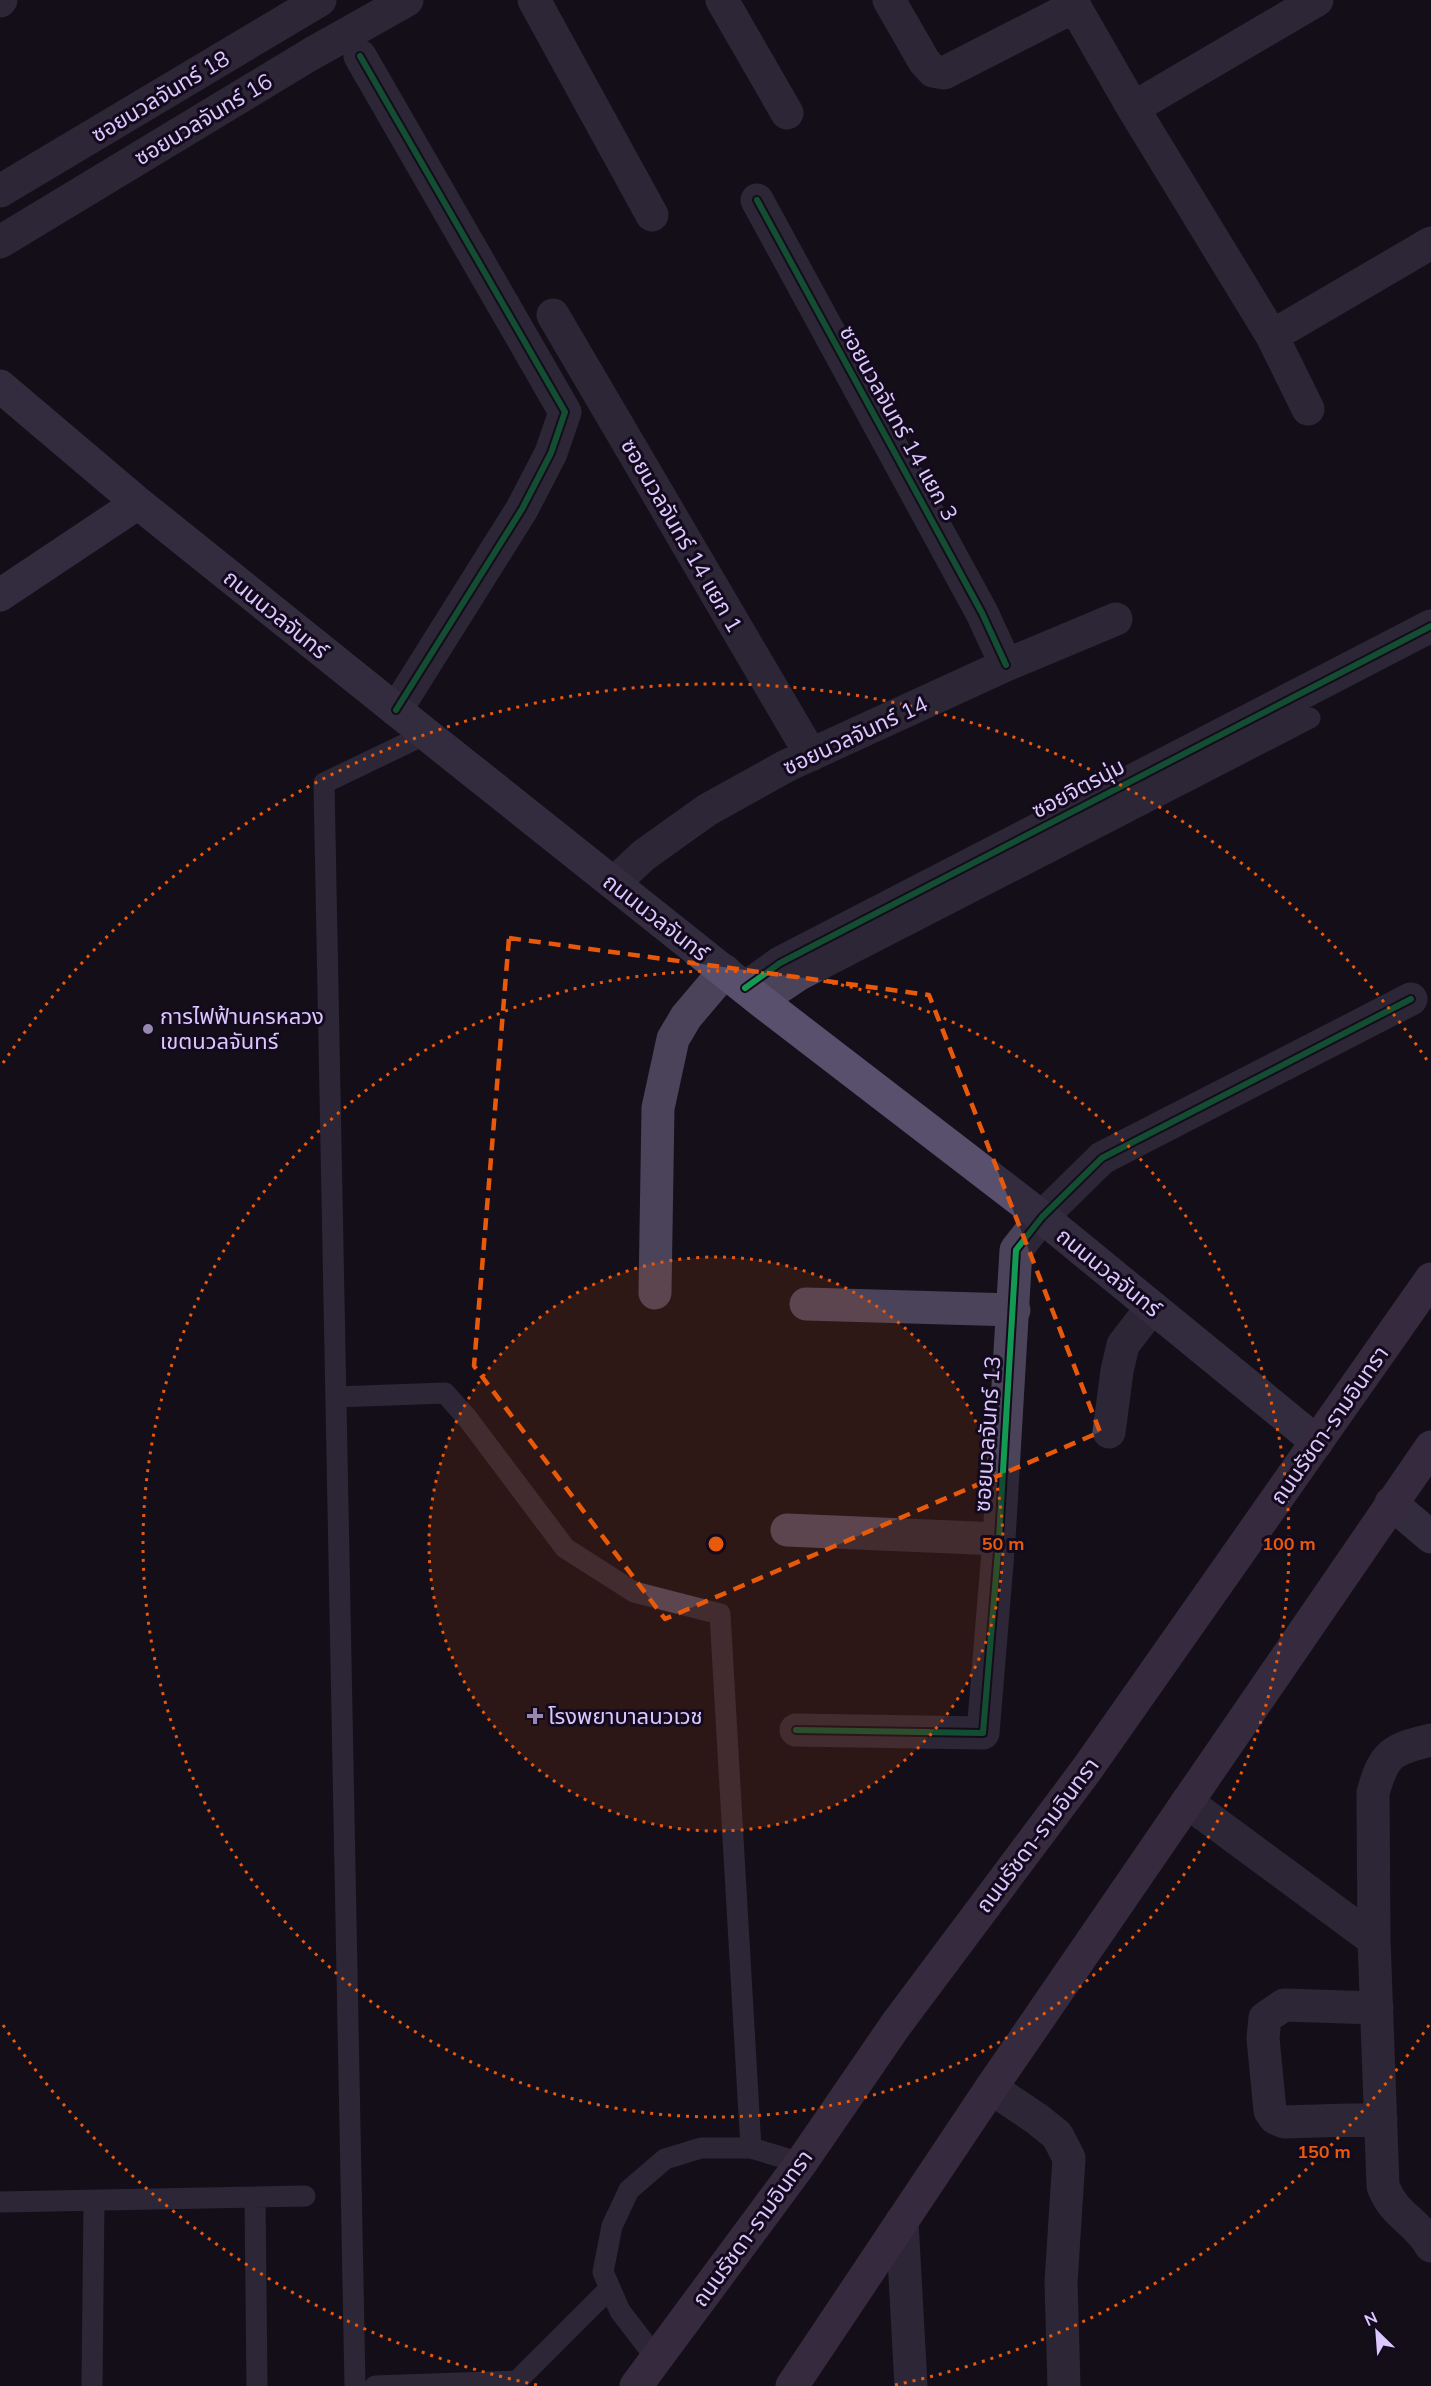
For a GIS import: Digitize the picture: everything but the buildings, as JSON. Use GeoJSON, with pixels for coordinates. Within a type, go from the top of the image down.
{"type":"FeatureCollection","features":[{"type":"Feature","properties":{"kind":"main road","name":"ถนนนวลจันทร์"},"geometry":{"type":"LineString","coordinates":[[0,386],[138,503],[396,710],[745,988],[1042,1218],[1317,1442]]}},
{"type":"Feature","properties":{"kind":"main road"},"geometry":{"type":"LineString","coordinates":[[0,595],[138,503]]}},
{"type":"Feature","properties":{"kind":"main road","name":"ถนนรัชดา-รามอินทรา"},"geometry":{"type":"LineString","coordinates":[[636,2386],[801,2163],[895,2026],[1087,1769],[1431,1279]]}},
{"type":"Feature","properties":{"kind":"main road"},"geometry":{"type":"LineString","coordinates":[[792,2386],[991,2088],[1431,1447]]}},
{"type":"Feature","properties":{"kind":"main road"},"geometry":{"type":"LineString","coordinates":[[1391,1503],[1431,1537]]}},
{"type":"Feature","properties":{"kind":"street","name":"ซอยนวลจันทร์ 18"},"geometry":{"type":"LineString","coordinates":[[0,191],[320,0]]}},
{"type":"Feature","properties":{"kind":"street","name":"ซอยนวลจันทร์ 16"},"geometry":{"type":"LineString","coordinates":[[0,242],[310,54],[407,0]]}},
{"type":"Feature","properties":{"kind":"street"},"geometry":{"type":"LineString","coordinates":[[534,0],[652,215]]}},
{"type":"Feature","properties":{"kind":"street"},"geometry":{"type":"LineString","coordinates":[[722,0],[787,113]]}},
{"type":"Feature","properties":{"kind":"street"},"geometry":{"type":"LineString","coordinates":[[889,0],[924,61],[933,71],[944,73],[1073,3],[1133,108],[1272,336],[1308,410]]}},
{"type":"Feature","properties":{"kind":"street"},"geometry":{"type":"LineString","coordinates":[[1133,108],[1317,0]]}},
{"type":"Feature","properties":{"kind":"street"},"geometry":{"type":"LineString","coordinates":[[360,56],[565,412],[551,453],[522,509],[396,710]]}},
{"type":"Feature","properties":{"kind":"street","name":"ซอยนวลจันทร์ 14 แยก 3"},"geometry":{"type":"LineString","coordinates":[[757,200],[982,613],[1006,665]]}},
{"type":"Feature","properties":{"kind":"street"},"geometry":{"type":"LineString","coordinates":[[1272,336],[1431,243]]}},
{"type":"Feature","properties":{"kind":"street","name":"ซอยนวลจันทร์ 14 แยก 1"},"geometry":{"type":"LineString","coordinates":[[553,315],[811,755]]}},
{"type":"Feature","properties":{"kind":"street","name":"ซอยนวลจันทร์ 14"},"geometry":{"type":"LineString","coordinates":[[614,883],[644,855],[706,810],[788,765],[1006,665],[1116,619]]}},
{"type":"Feature","properties":{"kind":"street","name":"ซอยจิตรนุ่ม"},"geometry":{"type":"LineString","coordinates":[[655,1293],[658,1108],[673,1039],[686,1017],[745,988],[780,963],[1431,626]]}},
{"type":"Feature","properties":{"kind":"street","name":"ซอยนวลจันทร์ 13"},"geometry":{"type":"LineString","coordinates":[[796,1730],[983,1733],[999,1539],[1016,1250],[1042,1218],[1102,1158],[1411,999]]}},
{"type":"Feature","properties":{"kind":"street"},"geometry":{"type":"LineString","coordinates":[[806,1304],[1014,1310]]}},
{"type":"Feature","properties":{"kind":"street"},"geometry":{"type":"LineString","coordinates":[[1109,1432],[1123,1345],[1152,1307]]}},
{"type":"Feature","properties":{"kind":"street"},"geometry":{"type":"LineString","coordinates":[[787,1530],[999,1539]]}},
{"type":"Feature","properties":{"kind":"street"},"geometry":{"type":"LineString","coordinates":[[1431,1740],[1403,1746],[1390,1755],[1378,1772],[1373,1793],[1374,1940],[1383,2187],[1389,2202],[1424,2234],[1431,2246]]}},
{"type":"Feature","properties":{"kind":"street"},"geometry":{"type":"LineString","coordinates":[[1187,1802],[1374,1940]]}},
{"type":"Feature","properties":{"kind":"street"},"geometry":{"type":"LineString","coordinates":[[1377,2008],[1284,2005],[1265,2018],[1263,2038],[1270,2110],[1275,2118],[1284,2122],[1381,2119]]}},
{"type":"Feature","properties":{"kind":"street"},"geometry":{"type":"LineString","coordinates":[[991,2088],[1057,2135],[1069,2158],[1061,2282],[1064,2386]]}},
{"type":"Feature","properties":{"kind":"street"},"geometry":{"type":"LineString","coordinates":[[902,2221],[907,2381]]}},
{"type":"Feature","properties":{"kind":"lane"},"geometry":{"type":"LineString","coordinates":[[745,988],[801,980],[1310,718]]}},
{"type":"Feature","properties":{"kind":"lane"},"geometry":{"type":"LineString","coordinates":[[355,2386],[324,783],[426,734]]}},
{"type":"Feature","properties":{"kind":"lane"},"geometry":{"type":"LineString","coordinates":[[336,1397],[445,1394],[468,1419],[565,1548],[634,1592],[720,1614],[751,2148]]}},
{"type":"Feature","properties":{"kind":"lane"},"geometry":{"type":"LineString","coordinates":[[656,2358],[620,2311],[603,2272],[612,2226],[629,2190],[665,2159],[701,2148],[751,2148],[801,2163]]}},
{"type":"Feature","properties":{"kind":"lane"},"geometry":{"type":"LineString","coordinates":[[0,2202],[305,2196]]}},
{"type":"Feature","properties":{"kind":"lane"},"geometry":{"type":"LineString","coordinates":[[255,2197],[257,2386]]}},
{"type":"Feature","properties":{"kind":"lane"},"geometry":{"type":"LineString","coordinates":[[92,2386],[94,2200]]}},
{"type":"Feature","properties":{"kind":"lane"},"geometry":{"type":"LineString","coordinates":[[375,2386],[517,2380],[610,2288]]}},
{"type":"Feature","properties":{"kind":"highlighted area"},"geometry":{"type":"Polygon","coordinates":[[[509,938],[929,995],[1100,1432],[665,1619],[474,1366],[509,938]]]}},
{"type":"Feature","properties":{"kind":"cycle path"},"geometry":{"type":"LineString","coordinates":[[360,56],[565,412],[551,453],[522,509],[396,710]]}},
{"type":"Feature","properties":{"kind":"cycle path"},"geometry":{"type":"LineString","coordinates":[[757,200],[982,613],[1006,665]]}},
{"type":"Feature","properties":{"kind":"cycle path"},"geometry":{"type":"LineString","coordinates":[[745,988],[780,963],[1431,626]]}},
{"type":"Feature","properties":{"kind":"cycle path"},"geometry":{"type":"LineString","coordinates":[[796,1730],[983,1733],[999,1539],[1016,1250],[1042,1217],[1102,1158],[1411,999]]}},
{"type":"Feature","properties":{"kind":"place","name":"การไฟฟ้านครหลวง เขตนวลจันทร์"},"geometry":{"type":"Point","coordinates":[148,1029]}},
{"type":"Feature","properties":{"kind":"place","name":"โรงพยาบาลนวเวช"},"geometry":{"type":"Point","coordinates":[535,1716]}}]}
